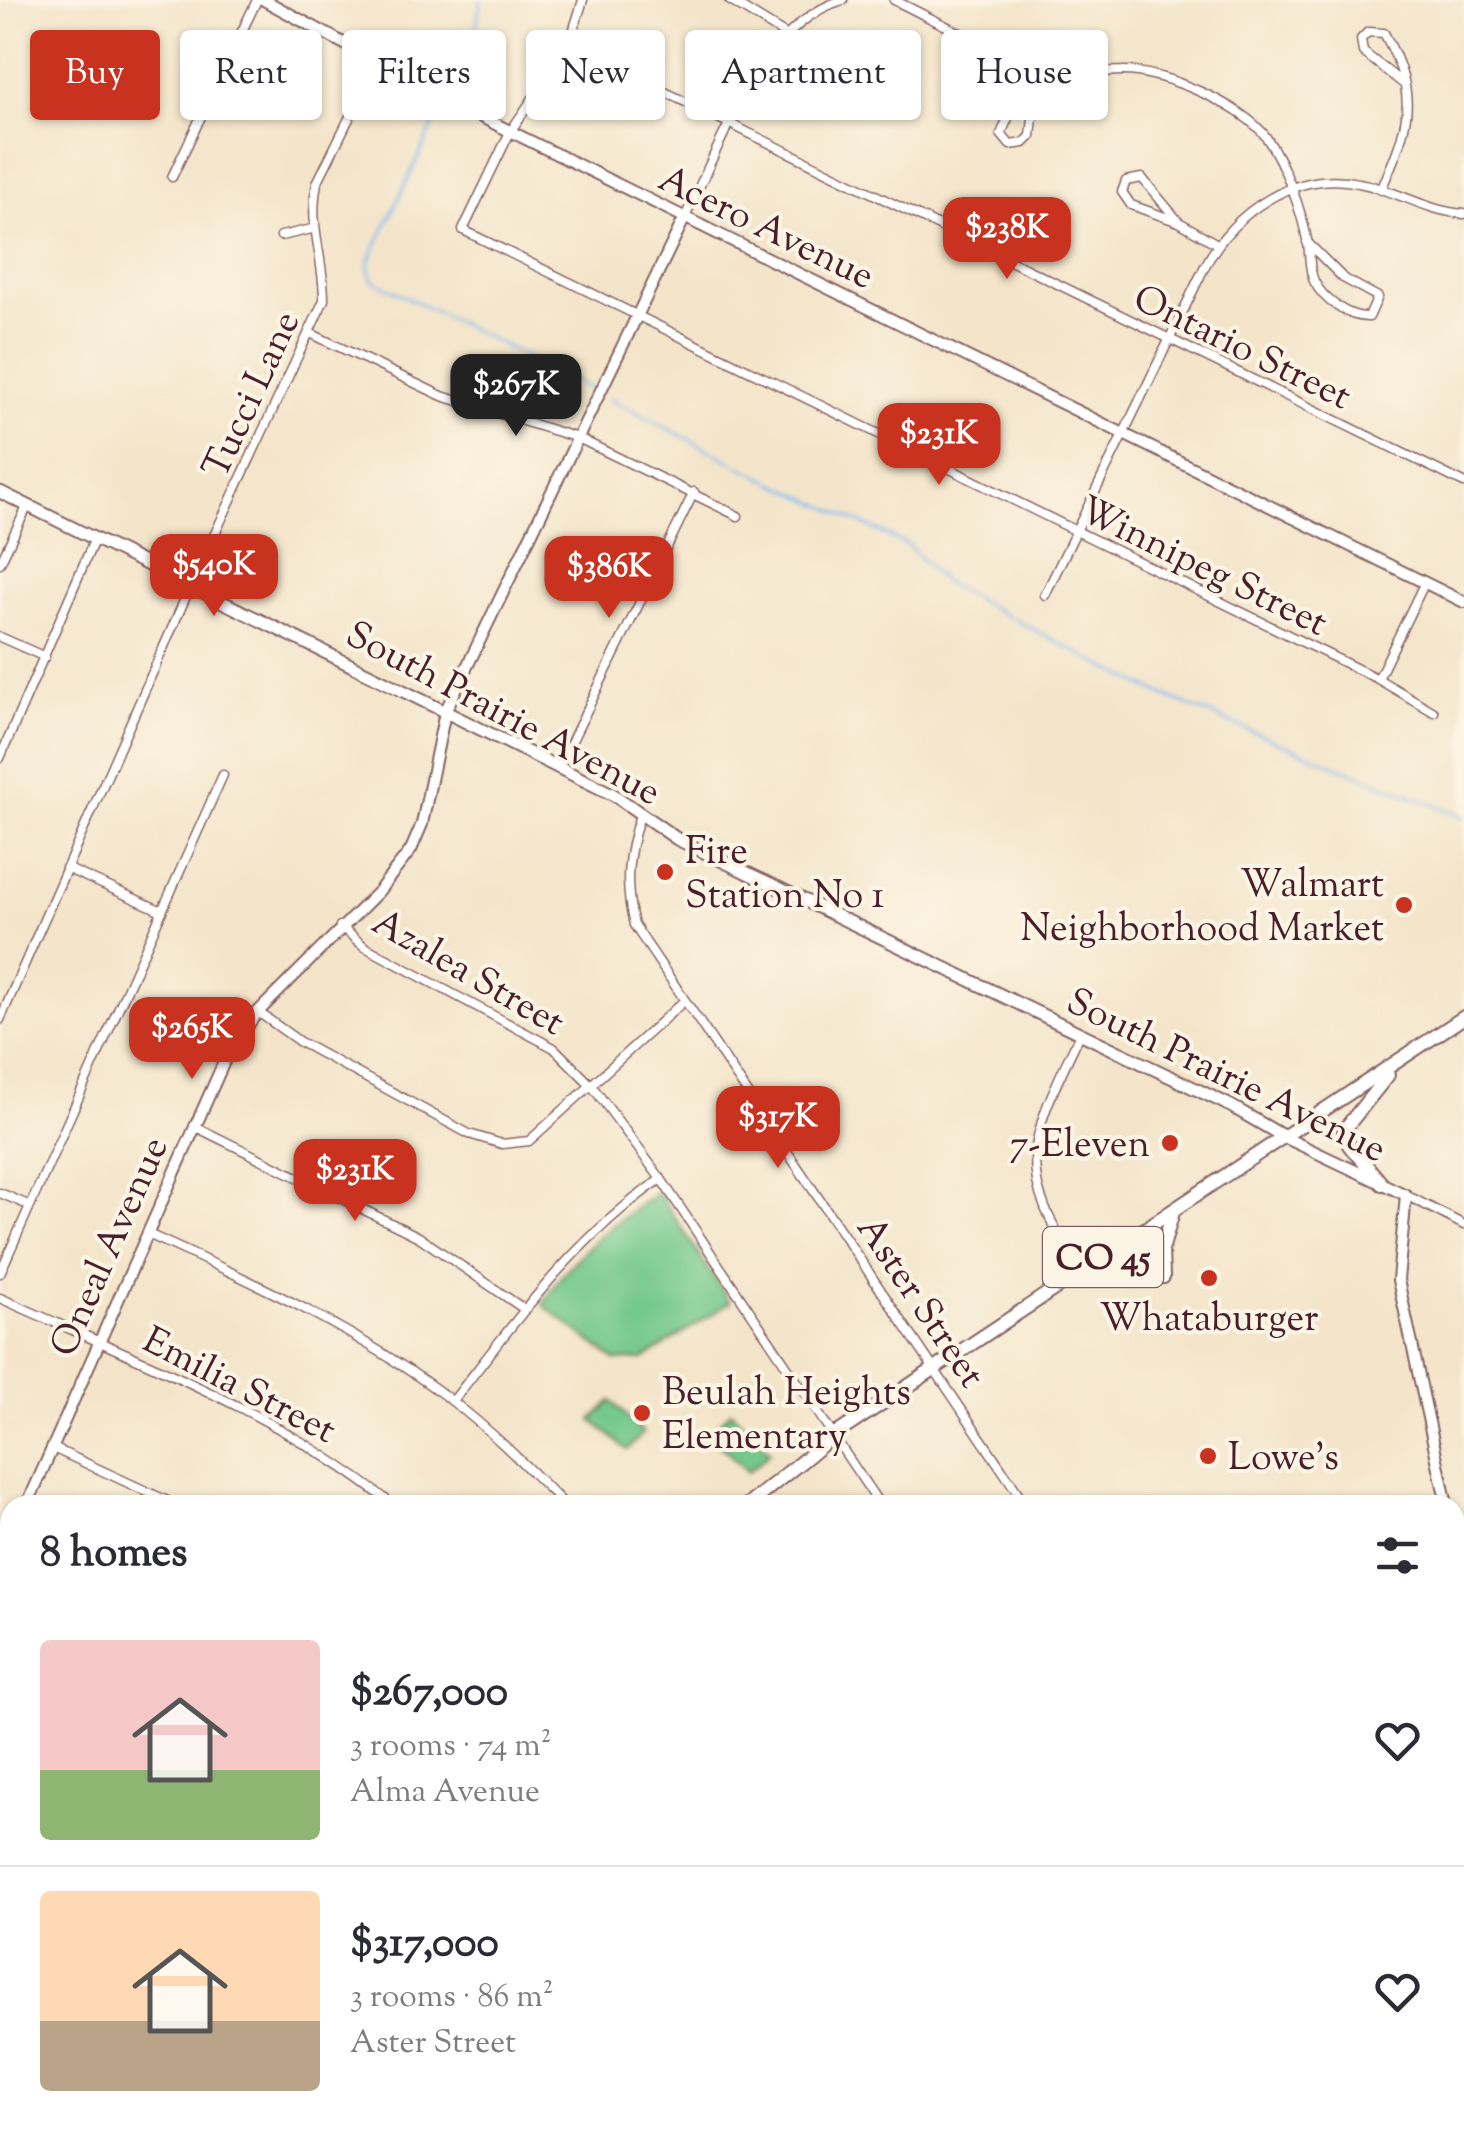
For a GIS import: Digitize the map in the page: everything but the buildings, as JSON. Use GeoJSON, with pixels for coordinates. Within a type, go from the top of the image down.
{"type":"FeatureCollection","features":[{"type":"Feature","properties":{"kind":"main road","name":"South Prairie Avenue"},"geometry":{"type":"LineString","coordinates":[[0,492],[614,795],[677,839],[1231,1106],[1286,1138]]}},
{"type":"Feature","properties":{"kind":"main road","name":"CO 45"},"geometry":{"type":"LineString","coordinates":[[760,1495],[833,1436],[1464,1017]]}},
{"type":"Feature","properties":{"kind":"main road"},"geometry":{"type":"LineString","coordinates":[[1382,1184],[1349,1145],[1344,1130],[1355,1111],[1402,1059]]}},
{"type":"Feature","properties":{"kind":"main road"},"geometry":{"type":"LineString","coordinates":[[1103,1257],[1163,1278],[1162,1250],[1172,1212]]}},
{"type":"Feature","properties":{"kind":"street","name":"Acero Avenue"},"geometry":{"type":"LineString","coordinates":[[261,0],[342,42]]}},
{"type":"Feature","properties":{"kind":"street"},"geometry":{"type":"LineString","coordinates":[[172,176],[261,0]]}},
{"type":"Feature","properties":{"kind":"street"},"geometry":{"type":"LineString","coordinates":[[573,30],[582,0]]}},
{"type":"Feature","properties":{"kind":"street"},"geometry":{"type":"LineString","coordinates":[[729,0],[776,30]]}},
{"type":"Feature","properties":{"kind":"street","name":"Oneal Avenue"},"geometry":{"type":"LineString","coordinates":[[793,30],[818,7],[843,0]]}},
{"type":"Feature","properties":{"kind":"street"},"geometry":{"type":"LineString","coordinates":[[894,0],[910,4],[959,30]]}},
{"type":"Feature","properties":{"kind":"street"},"geometry":{"type":"LineString","coordinates":[[1381,190],[1406,131],[1410,100],[1405,70],[1384,34],[1368,32],[1361,38],[1363,52],[1405,85]]}},
{"type":"Feature","properties":{"kind":"street"},"geometry":{"type":"LineString","coordinates":[[1034,70],[1031,136],[1024,143],[1010,145],[1001,134],[1034,70]]}},
{"type":"Feature","properties":{"kind":"street"},"geometry":{"type":"LineString","coordinates":[[1108,72],[1124,70],[1171,80],[1242,115],[1262,132],[1277,154],[1308,242],[1312,277],[1320,292],[1346,310],[1370,317],[1378,298],[1343,278],[1308,242]]}},
{"type":"Feature","properties":{"kind":"street","name":"Ontario Street"},"geometry":{"type":"LineString","coordinates":[[665,93],[1464,483]]}},
{"type":"Feature","properties":{"kind":"street"},"geometry":{"type":"LineString","coordinates":[[510,132],[526,108]]}},
{"type":"Feature","properties":{"kind":"street","name":"Tucci Lane"},"geometry":{"type":"LineString","coordinates":[[0,1020],[191,585],[324,300],[324,266],[312,229],[318,182],[348,120]]}},
{"type":"Feature","properties":{"kind":"street","name":"Acero Avenue"},"geometry":{"type":"LineString","coordinates":[[488,120],[1464,602]]}},
{"type":"Feature","properties":{"kind":"street","name":"Oneal Avenue"},"geometry":{"type":"LineString","coordinates":[[32,1495],[231,1046],[340,926],[378,892],[411,850],[422,824],[445,712],[734,120]]}},
{"type":"Feature","properties":{"kind":"street","name":"Winnipeg Street"},"geometry":{"type":"LineString","coordinates":[[510,132],[464,230],[1075,534],[1378,679],[1434,712]]}},
{"type":"Feature","properties":{"kind":"street"},"geometry":{"type":"LineString","coordinates":[[1179,222],[1142,178],[1126,181],[1122,192],[1131,205],[1179,222],[1217,244]]}},
{"type":"Feature","properties":{"kind":"street"},"geometry":{"type":"LineString","coordinates":[[1046,596],[1217,244],[1250,210],[1290,190],[1331,180],[1381,190],[1424,207],[1464,214]]}},
{"type":"Feature","properties":{"kind":"street"},"geometry":{"type":"LineString","coordinates":[[281,236],[312,229]]}},
{"type":"Feature","properties":{"kind":"street"},"geometry":{"type":"LineString","coordinates":[[310,332],[442,396],[578,438],[738,516]]}},
{"type":"Feature","properties":{"kind":"street"},"geometry":{"type":"LineString","coordinates":[[559,767],[694,492]]}},
{"type":"Feature","properties":{"kind":"street"},"geometry":{"type":"LineString","coordinates":[[0,564],[28,505]]}},
{"type":"Feature","properties":{"kind":"street"},"geometry":{"type":"LineString","coordinates":[[0,758],[95,538]]}},
{"type":"Feature","properties":{"kind":"street"},"geometry":{"type":"LineString","coordinates":[[1378,679],[1424,584]]}},
{"type":"Feature","properties":{"kind":"street"},"geometry":{"type":"LineString","coordinates":[[0,637],[45,657]]}},
{"type":"Feature","properties":{"kind":"street"},"geometry":{"type":"LineString","coordinates":[[0,1273],[222,775]]}},
{"type":"Feature","properties":{"kind":"street","name":"Aster Street"},"geometry":{"type":"LineString","coordinates":[[640,815],[627,854],[626,892],[634,926],[1019,1495]]}},
{"type":"Feature","properties":{"kind":"street"},"geometry":{"type":"LineString","coordinates":[[66,868],[162,910]]}},
{"type":"Feature","properties":{"kind":"street","name":"Azalea Street"},"geometry":{"type":"LineString","coordinates":[[340,926],[365,947],[554,1048],[592,1086],[662,1179],[873,1495]]}},
{"type":"Feature","properties":{"kind":"street"},"geometry":{"type":"LineString","coordinates":[[258,1012],[300,1042],[470,1134],[502,1144],[529,1142],[684,1001]]}},
{"type":"Feature","properties":{"kind":"street"},"geometry":{"type":"LineString","coordinates":[[1080,1034],[1042,1115],[1035,1148],[1036,1176],[1046,1219],[1083,1270]]}},
{"type":"Feature","properties":{"kind":"street"},"geometry":{"type":"LineString","coordinates":[[194,1126],[419,1237],[524,1309]]}},
{"type":"Feature","properties":{"kind":"street","name":"South Prairie Avenue"},"geometry":{"type":"LineString","coordinates":[[1286,1138],[1464,1225]]}},
{"type":"Feature","properties":{"kind":"street"},"geometry":{"type":"LineString","coordinates":[[453,1401],[575,1249],[618,1209],[662,1179]]}},
{"type":"Feature","properties":{"kind":"street"},"geometry":{"type":"LineString","coordinates":[[0,1193],[28,1206]]}},
{"type":"Feature","properties":{"kind":"street"},"geometry":{"type":"LineString","coordinates":[[1406,1195],[1398,1280],[1445,1495]]}},
{"type":"Feature","properties":{"kind":"street"},"geometry":{"type":"LineString","coordinates":[[148,1234],[288,1298],[453,1401],[554,1495]]}},
{"type":"Feature","properties":{"kind":"street","name":"Emilia Street"},"geometry":{"type":"LineString","coordinates":[[0,1298],[238,1405],[306,1444],[379,1495]]}},
{"type":"Feature","properties":{"kind":"street"},"geometry":{"type":"LineString","coordinates":[[53,1448],[154,1495]]}},
{"type":"Feature","properties":{"kind":"green space"},"geometry":{"type":"Polygon","coordinates":[[[658,1192],[730,1302],[644,1359],[616,1361],[543,1305],[579,1256],[658,1192]]]}},
{"type":"Feature","properties":{"kind":"green space"},"geometry":{"type":"Polygon","coordinates":[[[611,1401],[643,1433],[627,1450],[592,1420],[611,1401]]]}},
{"type":"Feature","properties":{"kind":"green space"},"geometry":{"type":"Polygon","coordinates":[[[731,1411],[770,1452],[748,1472],[709,1434],[731,1411]]]}},
{"type":"Feature","properties":{"kind":"waterway"},"geometry":{"type":"LineString","coordinates":[[476,30],[481,0]]}},
{"type":"Feature","properties":{"kind":"waterway"},"geometry":{"type":"LineString","coordinates":[[436,120],[372,254],[368,266],[372,280],[591,389]]}},
{"type":"Feature","properties":{"kind":"waterway"},"geometry":{"type":"LineString","coordinates":[[609,398],[761,477],[908,545],[943,582],[1103,666],[1174,700],[1464,817]]}},
{"type":"Feature","properties":{"kind":"place","name":"Fire Station No 1"},"geometry":{"type":"Point","coordinates":[665,872]}},
{"type":"Feature","properties":{"kind":"place","name":"Walmart Neighborhood Market"},"geometry":{"type":"Point","coordinates":[1404,905]}},
{"type":"Feature","properties":{"kind":"place","name":"7-Eleven"},"geometry":{"type":"Point","coordinates":[1170,1143]}},
{"type":"Feature","properties":{"kind":"place","name":"Whataburger"},"geometry":{"type":"Point","coordinates":[1209,1278]}},
{"type":"Feature","properties":{"kind":"place","name":"Beulah Heights Elementary"},"geometry":{"type":"Point","coordinates":[642,1413]}},
{"type":"Feature","properties":{"kind":"place","name":"Lowe's"},"geometry":{"type":"Point","coordinates":[1208,1456]}}]}
